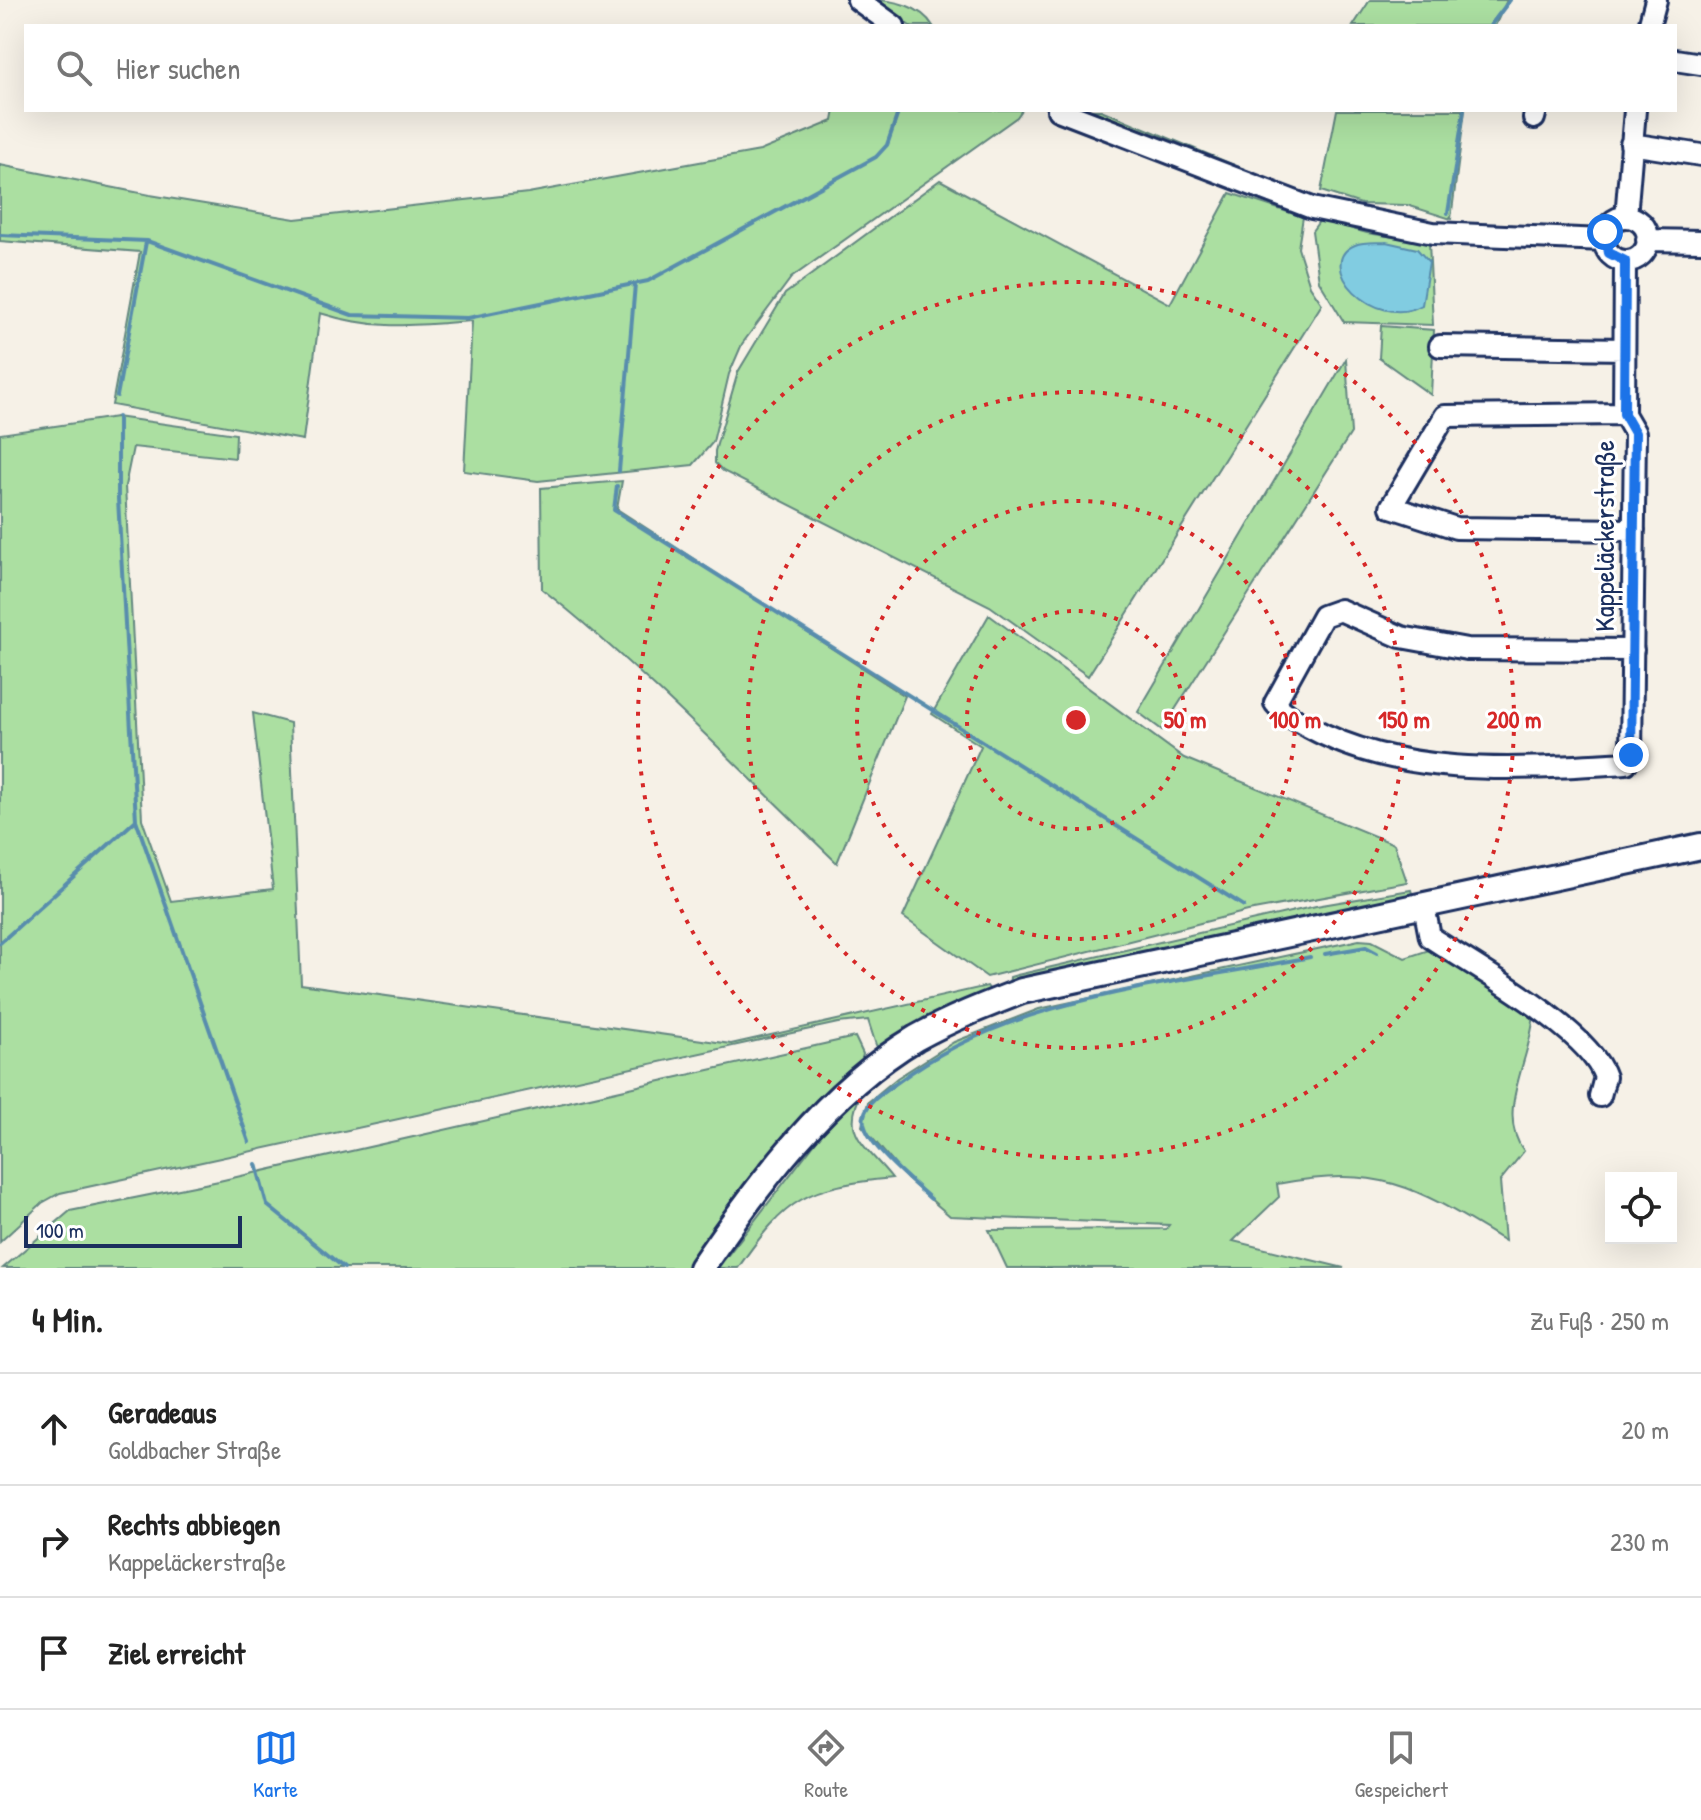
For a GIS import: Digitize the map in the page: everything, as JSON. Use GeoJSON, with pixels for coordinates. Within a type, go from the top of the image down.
{"type":"FeatureCollection","features":[{"type":"Feature","properties":{"kind":"main road"},"geometry":{"type":"LineString","coordinates":[[701,1268],[793,1147],[842,1096],[913,1040],[949,1020],[1022,991],[1701,846]]}},
{"type":"Feature","properties":{"kind":"street"},"geometry":{"type":"LineString","coordinates":[[858,0],[891,24]]}},
{"type":"Feature","properties":{"kind":"street"},"geometry":{"type":"LineString","coordinates":[[1650,24],[1656,0]]}},
{"type":"Feature","properties":{"kind":"street"},"geometry":{"type":"LineString","coordinates":[[1677,60],[1701,64]]}},
{"type":"Feature","properties":{"kind":"street"},"geometry":{"type":"LineString","coordinates":[[1063,112],[1201,168],[1325,212],[1433,233],[1604,240]]}},
{"type":"Feature","properties":{"kind":"street"},"geometry":{"type":"LineString","coordinates":[[1626,217],[1635,112]]}},
{"type":"Feature","properties":{"kind":"street"},"geometry":{"type":"LineString","coordinates":[[1631,144],[1701,155]]}},
{"type":"Feature","properties":{"kind":"street"},"geometry":{"type":"LineString","coordinates":[[1626,217],[1640,222],[1647,240],[1642,253],[1625,261],[1609,253],[1604,240],[1608,226],[1626,217]]}},
{"type":"Feature","properties":{"kind":"street"},"geometry":{"type":"LineString","coordinates":[[1647,240],[1701,241]]}},
{"type":"Feature","properties":{"kind":"street","name":"Kappeläckerstraße"},"geometry":{"type":"LineString","coordinates":[[1625,261],[1624,414],[1635,433],[1633,650],[1631,755],[1626,763],[1457,766],[1402,761],[1333,740],[1283,712],[1275,703],[1323,616],[1340,610],[1401,637],[1467,649],[1633,650]]}},
{"type":"Feature","properties":{"kind":"street"},"geometry":{"type":"LineString","coordinates":[[1440,346],[1624,349]]}},
{"type":"Feature","properties":{"kind":"street"},"geometry":{"type":"LineString","coordinates":[[1624,414],[1445,416],[1391,507],[1456,528],[1634,530]]}},
{"type":"Feature","properties":{"kind":"street"},"geometry":{"type":"LineString","coordinates":[[1424,906],[1430,937],[1535,1006],[1593,1053],[1605,1077],[1600,1096]]}},
{"type":"Feature","properties":{"kind":"green space"},"geometry":{"type":"Polygon","coordinates":[[[873,0],[890,1],[914,9],[932,24],[907,24],[873,0]]]}},
{"type":"Feature","properties":{"kind":"green space"},"geometry":{"type":"Polygon","coordinates":[[[1370,0],[1507,0],[1496,24],[1354,24],[1370,0]]]}},
{"type":"Feature","properties":{"kind":"green space"},"geometry":{"type":"Polygon","coordinates":[[[835,112],[1021,112],[791,278],[742,344],[729,374],[713,442],[693,465],[538,481],[464,471],[472,321],[378,324],[320,313],[303,440],[112,405],[140,252],[0,241],[0,165],[150,195],[295,219],[528,193],[760,151],[833,121],[835,112]]]}},
{"type":"Feature","properties":{"kind":"green space"},"geometry":{"type":"Polygon","coordinates":[[[1083,112],[1106,112],[1307,195],[1308,200],[1083,112]]]}},
{"type":"Feature","properties":{"kind":"green space"},"geometry":{"type":"Polygon","coordinates":[[[1337,112],[1465,112],[1451,219],[1407,205],[1361,204],[1321,191],[1337,112]]]}},
{"type":"Feature","properties":{"kind":"green space"},"geometry":{"type":"Polygon","coordinates":[[[940,180],[1170,304],[1230,193],[1303,217],[1298,248],[1310,286],[1322,304],[1088,676],[990,606],[723,471],[715,463],[715,451],[738,372],[785,294],[940,180]]]}},
{"type":"Feature","properties":{"kind":"green space"},"geometry":{"type":"Polygon","coordinates":[[[1320,220],[1367,233],[1429,242],[1433,325],[1344,322],[1319,281],[1312,231],[1320,220]]]}},
{"type":"Feature","properties":{"kind":"green space"},"geometry":{"type":"Polygon","coordinates":[[[1381,326],[1434,330],[1431,395],[1379,358],[1381,326]]]}},
{"type":"Feature","properties":{"kind":"green space"},"geometry":{"type":"Polygon","coordinates":[[[1346,359],[1351,433],[1162,730],[1138,712],[1346,359]]]}},
{"type":"Feature","properties":{"kind":"green space"},"geometry":{"type":"Polygon","coordinates":[[[116,417],[236,434],[235,458],[133,447],[125,486],[142,819],[171,901],[273,889],[253,713],[290,723],[301,984],[731,1044],[987,986],[993,994],[882,1051],[876,1045],[868,1020],[838,1023],[60,1193],[42,1203],[0,1242],[0,434],[116,417]]]}},
{"type":"Feature","properties":{"kind":"green space"},"geometry":{"type":"Polygon","coordinates":[[[622,481],[617,509],[905,696],[837,863],[656,688],[542,589],[541,488],[622,481]]]}},
{"type":"Feature","properties":{"kind":"green space"},"geometry":{"type":"Polygon","coordinates":[[[989,615],[1184,758],[1394,844],[1407,882],[1248,911],[987,977],[903,917],[981,746],[932,714],[989,615]]]}},
{"type":"Feature","properties":{"kind":"green space"},"geometry":{"type":"Polygon","coordinates":[[[1411,890],[1413,896],[1009,986],[1010,977],[1017,975],[1316,906],[1411,890]]]}},
{"type":"Feature","properties":{"kind":"green space"},"geometry":{"type":"Polygon","coordinates":[[[1359,940],[1372,941],[1405,958],[1432,949],[1534,1012],[1513,1102],[1516,1136],[1524,1151],[1500,1181],[1505,1241],[1422,1194],[1373,1179],[1345,1177],[1277,1184],[1279,1197],[1233,1241],[1344,1268],[1007,1268],[989,1230],[1166,1229],[1169,1225],[950,1216],[907,1179],[862,1126],[868,1102],[897,1078],[954,1042],[1039,1009],[1359,940]]]}},
{"type":"Feature","properties":{"kind":"green space"},"geometry":{"type":"Polygon","coordinates":[[[855,1037],[863,1054],[860,1069],[692,1268],[3,1268],[70,1211],[219,1181],[855,1037]]]}},
{"type":"Feature","properties":{"kind":"green space"},"geometry":{"type":"Polygon","coordinates":[[[863,1090],[854,1118],[858,1138],[892,1178],[839,1186],[801,1200],[771,1225],[738,1268],[718,1268],[821,1135],[863,1090]]]}},
{"type":"Feature","properties":{"kind":"water"},"geometry":{"type":"Polygon","coordinates":[[[1386,242],[1417,249],[1429,262],[1422,305],[1404,311],[1385,310],[1368,303],[1354,292],[1345,279],[1341,266],[1344,254],[1355,245],[1386,242]]]}},
{"type":"Feature","properties":{"kind":"waterway"},"geometry":{"type":"LineString","coordinates":[[1492,24],[1510,0]]}},
{"type":"Feature","properties":{"kind":"waterway"},"geometry":{"type":"LineString","coordinates":[[0,235],[147,241],[352,315],[468,318],[648,281],[876,157],[887,145],[898,112]]}},
{"type":"Feature","properties":{"kind":"waterway"},"geometry":{"type":"LineString","coordinates":[[1448,213],[1464,112]]}},
{"type":"Feature","properties":{"kind":"waterway"},"geometry":{"type":"LineString","coordinates":[[117,396],[146,242]]}},
{"type":"Feature","properties":{"kind":"waterway"},"geometry":{"type":"LineString","coordinates":[[619,471],[635,284]]}},
{"type":"Feature","properties":{"kind":"waterway"},"geometry":{"type":"LineString","coordinates":[[118,417],[118,499],[136,820],[249,1142]]}},
{"type":"Feature","properties":{"kind":"waterway"},"geometry":{"type":"LineString","coordinates":[[617,486],[614,510],[1244,906]]}},
{"type":"Feature","properties":{"kind":"waterway"},"geometry":{"type":"LineString","coordinates":[[0,943],[136,820]]}},
{"type":"Feature","properties":{"kind":"waterway"},"geometry":{"type":"LineString","coordinates":[[1325,954],[1366,947],[1377,953]]}},
{"type":"Feature","properties":{"kind":"waterway"},"geometry":{"type":"LineString","coordinates":[[931,1199],[878,1148],[864,1126],[864,1116],[878,1096],[943,1053],[992,1030],[1096,997],[1310,957]]}},
{"type":"Feature","properties":{"kind":"waterway"},"geometry":{"type":"LineString","coordinates":[[256,1164],[267,1205],[344,1268]]}},
{"type":"Feature","properties":{"kind":"route"},"geometry":{"type":"LineString","coordinates":[[1605,232],[1604,240],[1609,253],[1625,261],[1624,414],[1635,433],[1631,755]]}}]}
